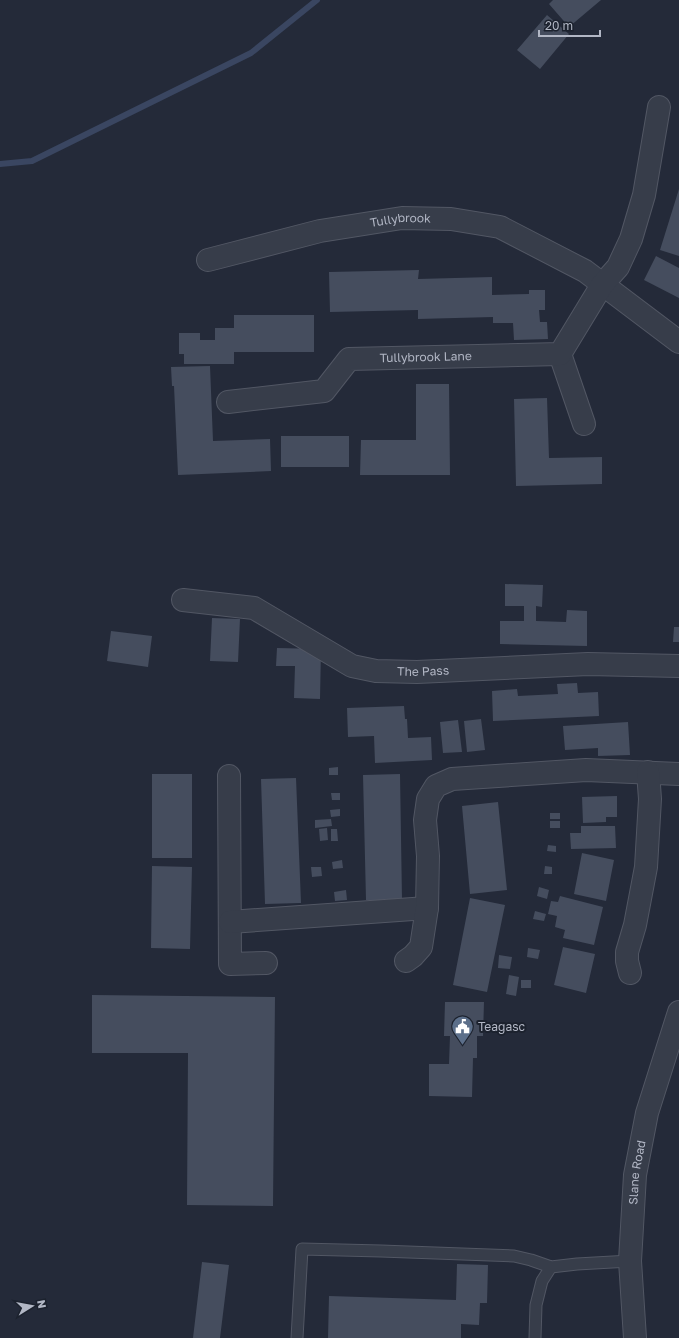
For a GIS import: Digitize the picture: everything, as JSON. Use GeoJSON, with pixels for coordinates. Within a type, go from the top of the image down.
{"type":"FeatureCollection","features":[{"type":"Feature","properties":{"kind":"street"},"geometry":{"type":"LineString","coordinates":[[584,424],[560,354],[602,285],[618,267],[631,239],[644,195],[659,107]]}},
{"type":"Feature","properties":{"kind":"street","name":"Tullybrook"},"geometry":{"type":"LineString","coordinates":[[208,260],[320,231],[402,218],[451,219],[500,226],[585,271],[679,342]]}},
{"type":"Feature","properties":{"kind":"street","name":"Tullybrook Lane"},"geometry":{"type":"LineString","coordinates":[[228,402],[324,391],[349,359],[560,354]]}},
{"type":"Feature","properties":{"kind":"street","name":"The Pass"},"geometry":{"type":"LineString","coordinates":[[183,600],[254,608],[352,666],[376,671],[417,672],[588,664],[648,664],[679,666]]}},
{"type":"Feature","properties":{"kind":"street"},"geometry":{"type":"LineString","coordinates":[[406,961],[421,947],[427,908],[428,856],[425,820],[428,799],[436,786],[452,779],[586,770],[679,774]]}},
{"type":"Feature","properties":{"kind":"street"},"geometry":{"type":"LineString","coordinates":[[630,973],[627,961],[627,952],[635,925],[646,867],[649,807],[648,772]]}},
{"type":"Feature","properties":{"kind":"street"},"geometry":{"type":"LineString","coordinates":[[229,776],[230,964],[266,963]]}},
{"type":"Feature","properties":{"kind":"street"},"geometry":{"type":"LineString","coordinates":[[230,922],[427,908]]}},
{"type":"Feature","properties":{"kind":"street","name":"Slane Road"},"geometry":{"type":"LineString","coordinates":[[635,1338],[630,1261],[635,1175],[647,1113],[679,1012]]}},
{"type":"Feature","properties":{"kind":"lane"},"geometry":{"type":"LineString","coordinates":[[297,1338],[302,1249],[514,1256],[551,1267],[630,1261]]}},
{"type":"Feature","properties":{"kind":"lane"},"geometry":{"type":"LineString","coordinates":[[535,1338],[536,1305],[542,1281],[551,1267]]}},
{"type":"Feature","properties":{"kind":"building"},"geometry":{"type":"Polygon","coordinates":[[[553,0],[601,0],[569,27],[549,4],[553,0]]]}},
{"type":"Feature","properties":{"kind":"building"},"geometry":{"type":"Polygon","coordinates":[[[547,15],[569,34],[540,69],[517,50],[547,15]]]}},
{"type":"Feature","properties":{"kind":"building"},"geometry":{"type":"Polygon","coordinates":[[[679,189],[679,256],[660,250],[679,189]]]}},
{"type":"Feature","properties":{"kind":"building"},"geometry":{"type":"Polygon","coordinates":[[[656,256],[679,268],[679,298],[644,280],[656,256]]]}},
{"type":"Feature","properties":{"kind":"building"},"geometry":{"type":"Polygon","coordinates":[[[419,270],[418,279],[492,277],[492,295],[529,294],[529,290],[545,290],[545,310],[539,310],[540,322],[547,322],[548,339],[514,340],[513,323],[493,323],[493,317],[418,319],[418,310],[330,312],[329,272],[419,270]]]}},
{"type":"Feature","properties":{"kind":"building"},"geometry":{"type":"Polygon","coordinates":[[[234,315],[314,315],[314,352],[234,352],[234,364],[184,364],[184,354],[179,354],[179,333],[200,333],[200,340],[215,340],[215,328],[234,328],[234,315]]]}},
{"type":"Feature","properties":{"kind":"building"},"geometry":{"type":"Polygon","coordinates":[[[210,366],[213,441],[270,439],[271,471],[178,475],[174,386],[172,386],[171,367],[210,366]]]}},
{"type":"Feature","properties":{"kind":"building"},"geometry":{"type":"Polygon","coordinates":[[[416,384],[449,384],[450,475],[360,475],[361,440],[416,440],[416,384]]]}},
{"type":"Feature","properties":{"kind":"building"},"geometry":{"type":"Polygon","coordinates":[[[547,398],[549,458],[602,457],[602,484],[516,486],[514,399],[547,398]]]}},
{"type":"Feature","properties":{"kind":"building"},"geometry":{"type":"Polygon","coordinates":[[[281,436],[349,436],[349,467],[281,467],[281,436]]]}},
{"type":"Feature","properties":{"kind":"building"},"geometry":{"type":"Polygon","coordinates":[[[505,584],[543,585],[542,607],[536,606],[536,621],[566,622],[567,610],[587,611],[587,646],[500,644],[500,621],[524,621],[524,606],[505,606],[505,584]]]}},
{"type":"Feature","properties":{"kind":"building"},"geometry":{"type":"Polygon","coordinates":[[[212,618],[240,619],[238,662],[210,661],[212,618]]]}},
{"type":"Feature","properties":{"kind":"building"},"geometry":{"type":"Polygon","coordinates":[[[674,627],[679,627],[679,642],[673,642],[674,627]]]}},
{"type":"Feature","properties":{"kind":"building"},"geometry":{"type":"Polygon","coordinates":[[[111,631],[152,636],[148,667],[107,661],[111,631]]]}},
{"type":"Feature","properties":{"kind":"building"},"geometry":{"type":"Polygon","coordinates":[[[277,648],[321,649],[320,699],[294,698],[295,666],[276,666],[277,648]]]}},
{"type":"Feature","properties":{"kind":"building"},"geometry":{"type":"Polygon","coordinates":[[[577,683],[578,693],[598,692],[599,716],[493,721],[492,691],[517,689],[518,696],[558,694],[557,684],[577,683]]]}},
{"type":"Feature","properties":{"kind":"building"},"geometry":{"type":"Polygon","coordinates":[[[404,706],[405,719],[407,719],[408,738],[431,737],[432,760],[375,763],[374,736],[348,737],[347,708],[404,706]]]}},
{"type":"Feature","properties":{"kind":"building"},"geometry":{"type":"Polygon","coordinates":[[[481,719],[485,750],[467,752],[464,721],[481,719]]]}},
{"type":"Feature","properties":{"kind":"building"},"geometry":{"type":"Polygon","coordinates":[[[458,720],[462,752],[443,753],[440,722],[458,720]]]}},
{"type":"Feature","properties":{"kind":"building"},"geometry":{"type":"Polygon","coordinates":[[[628,722],[630,755],[598,756],[598,748],[565,750],[563,726],[628,722]]]}},
{"type":"Feature","properties":{"kind":"building"},"geometry":{"type":"Polygon","coordinates":[[[338,767],[338,775],[329,775],[329,768],[338,767]]]}},
{"type":"Feature","properties":{"kind":"building"},"geometry":{"type":"Polygon","coordinates":[[[152,774],[192,774],[192,858],[152,858],[152,774]]]}},
{"type":"Feature","properties":{"kind":"building"},"geometry":{"type":"Polygon","coordinates":[[[400,774],[402,900],[366,900],[363,775],[400,774]]]}},
{"type":"Feature","properties":{"kind":"building"},"geometry":{"type":"Polygon","coordinates":[[[296,778],[301,903],[265,904],[261,779],[296,778]]]}},
{"type":"Feature","properties":{"kind":"building"},"geometry":{"type":"Polygon","coordinates":[[[331,793],[340,793],[340,800],[332,800],[331,793]]]}},
{"type":"Feature","properties":{"kind":"building"},"geometry":{"type":"Polygon","coordinates":[[[617,796],[617,817],[606,817],[606,822],[583,823],[582,797],[617,796]]]}},
{"type":"Feature","properties":{"kind":"building"},"geometry":{"type":"Polygon","coordinates":[[[498,802],[507,890],[470,894],[462,806],[498,802]]]}},
{"type":"Feature","properties":{"kind":"building"},"geometry":{"type":"Polygon","coordinates":[[[340,809],[340,816],[331,817],[330,810],[340,809]]]}},
{"type":"Feature","properties":{"kind":"building"},"geometry":{"type":"Polygon","coordinates":[[[550,813],[560,813],[560,819],[550,819],[550,813]]]}},
{"type":"Feature","properties":{"kind":"building"},"geometry":{"type":"Polygon","coordinates":[[[331,819],[332,826],[315,828],[315,820],[331,819]]]}},
{"type":"Feature","properties":{"kind":"building"},"geometry":{"type":"Polygon","coordinates":[[[550,821],[560,821],[560,828],[550,828],[550,821]]]}},
{"type":"Feature","properties":{"kind":"building"},"geometry":{"type":"Polygon","coordinates":[[[581,826],[615,826],[616,848],[571,849],[570,833],[581,833],[581,826]]]}},
{"type":"Feature","properties":{"kind":"building"},"geometry":{"type":"Polygon","coordinates":[[[327,828],[328,840],[320,841],[319,829],[327,828]]]}},
{"type":"Feature","properties":{"kind":"building"},"geometry":{"type":"Polygon","coordinates":[[[331,829],[337,829],[338,841],[331,841],[331,829]]]}},
{"type":"Feature","properties":{"kind":"building"},"geometry":{"type":"Polygon","coordinates":[[[548,845],[556,846],[556,852],[547,851],[548,845]]]}},
{"type":"Feature","properties":{"kind":"building"},"geometry":{"type":"Polygon","coordinates":[[[582,853],[614,860],[606,901],[574,894],[582,853]]]}},
{"type":"Feature","properties":{"kind":"building"},"geometry":{"type":"Polygon","coordinates":[[[342,860],[343,868],[333,869],[332,862],[342,860]]]}},
{"type":"Feature","properties":{"kind":"building"},"geometry":{"type":"Polygon","coordinates":[[[152,866],[192,867],[190,949],[151,948],[152,866]]]}},
{"type":"Feature","properties":{"kind":"building"},"geometry":{"type":"Polygon","coordinates":[[[545,866],[552,867],[552,874],[544,874],[545,866]]]}},
{"type":"Feature","properties":{"kind":"building"},"geometry":{"type":"Polygon","coordinates":[[[311,867],[321,867],[322,876],[312,877],[311,867]]]}},
{"type":"Feature","properties":{"kind":"building"},"geometry":{"type":"Polygon","coordinates":[[[539,887],[549,890],[547,899],[537,896],[539,887]]]}},
{"type":"Feature","properties":{"kind":"building"},"geometry":{"type":"Polygon","coordinates":[[[346,890],[347,900],[335,901],[334,892],[346,890]]]}},
{"type":"Feature","properties":{"kind":"building"},"geometry":{"type":"Polygon","coordinates":[[[560,896],[603,907],[594,945],[563,938],[565,930],[555,927],[557,916],[548,914],[551,901],[558,902],[560,896]]]}},
{"type":"Feature","properties":{"kind":"building"},"geometry":{"type":"Polygon","coordinates":[[[470,898],[505,905],[487,992],[453,985],[470,898]]]}},
{"type":"Feature","properties":{"kind":"building"},"geometry":{"type":"Polygon","coordinates":[[[535,911],[546,914],[544,921],[533,919],[535,911]]]}},
{"type":"Feature","properties":{"kind":"building"},"geometry":{"type":"Polygon","coordinates":[[[563,947],[595,954],[586,993],[554,985],[563,947]]]}},
{"type":"Feature","properties":{"kind":"building"},"geometry":{"type":"Polygon","coordinates":[[[528,948],[540,950],[538,959],[527,957],[528,948]]]}},
{"type":"Feature","properties":{"kind":"building"},"geometry":{"type":"Polygon","coordinates":[[[499,955],[512,957],[510,969],[498,968],[499,955]]]}},
{"type":"Feature","properties":{"kind":"building"},"geometry":{"type":"Polygon","coordinates":[[[509,975],[519,977],[516,996],[506,994],[509,975]]]}},
{"type":"Feature","properties":{"kind":"building"},"geometry":{"type":"Polygon","coordinates":[[[521,980],[531,980],[531,988],[521,988],[521,980]]]}},
{"type":"Feature","properties":{"kind":"building"},"geometry":{"type":"Polygon","coordinates":[[[92,995],[275,997],[273,1206],[187,1205],[188,1053],[92,1053],[92,995]]]}},
{"type":"Feature","properties":{"kind":"building","name":"Teagasc"},"geometry":{"type":"Polygon","coordinates":[[[445,1002],[484,1002],[483,1036],[477,1036],[477,1058],[473,1058],[472,1097],[429,1096],[429,1064],[449,1064],[450,1036],[444,1036],[445,1002]]]}},
{"type":"Feature","properties":{"kind":"building"},"geometry":{"type":"Polygon","coordinates":[[[202,1262],[229,1265],[220,1338],[193,1338],[202,1262]]]}},
{"type":"Feature","properties":{"kind":"building"},"geometry":{"type":"Polygon","coordinates":[[[457,1264],[488,1265],[487,1303],[480,1303],[479,1325],[461,1324],[461,1338],[328,1338],[329,1296],[456,1300],[457,1264]]]}},
{"type":"Feature","properties":{"kind":"waterway"},"geometry":{"type":"LineString","coordinates":[[0,164],[32,161],[251,53],[317,0]]}},
{"type":"Feature","properties":{"kind":"place","name":"Teagasc"},"geometry":{"type":"Point","coordinates":[463,1046]}}]}
